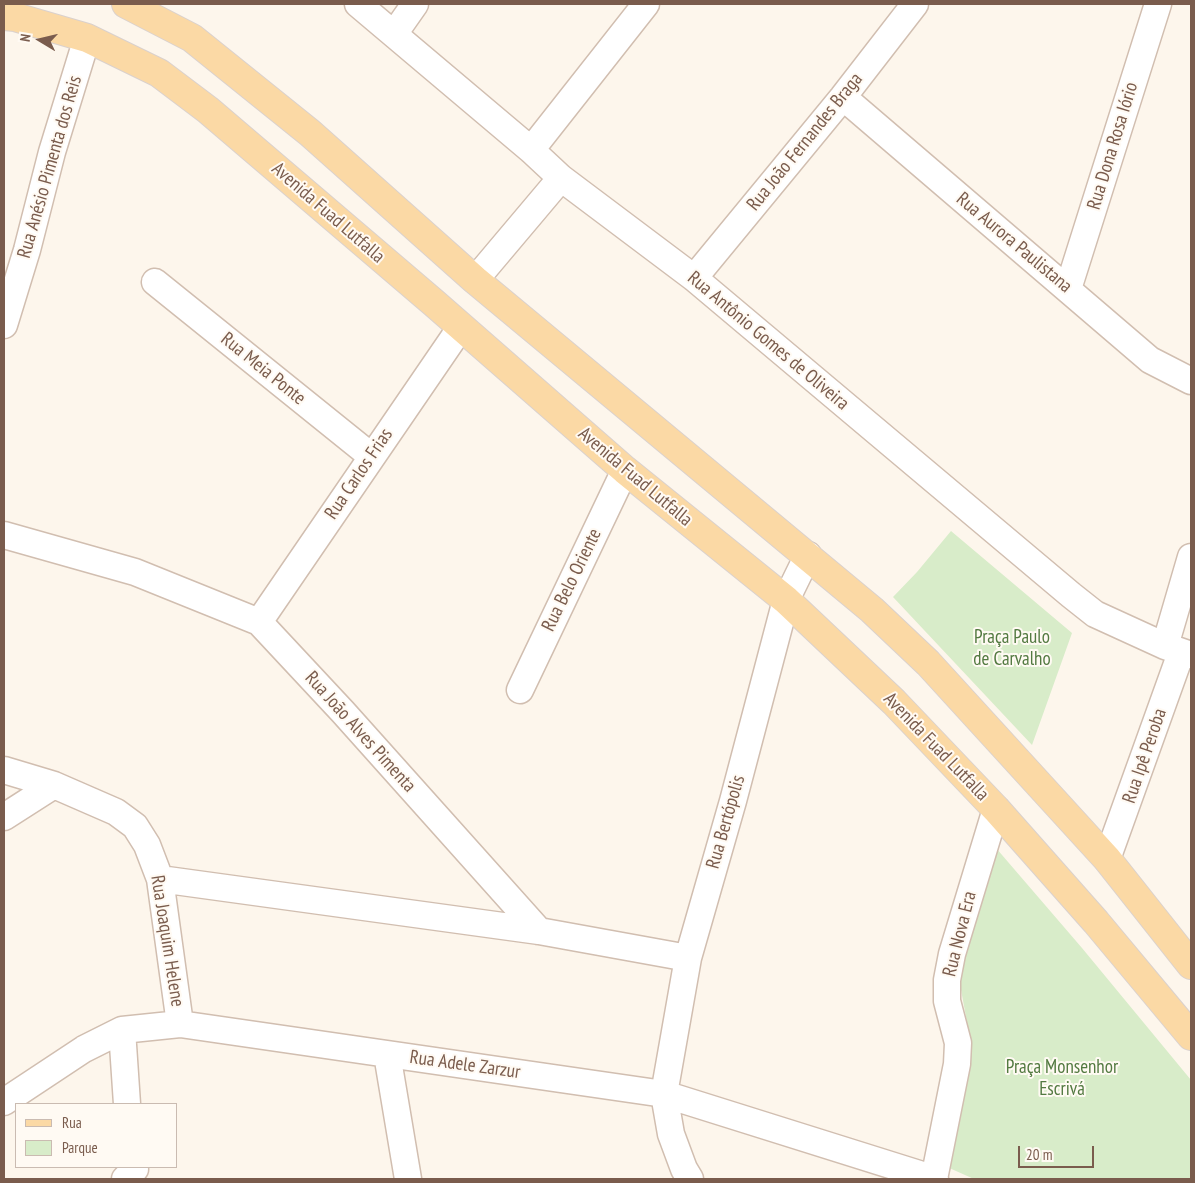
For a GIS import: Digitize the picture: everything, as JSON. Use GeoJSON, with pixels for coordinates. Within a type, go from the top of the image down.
{"type":"FeatureCollection","features":[{"type":"Feature","properties":{"kind":"main road"},"geometry":{"type":"LineString","coordinates":[[126,4],[176,29],[200,44],[310,133],[475,280],[872,610],[928,663],[1107,859],[1191,965]]}},
{"type":"Feature","properties":{"kind":"main road","name":"Avenida Fuad Lutfalla"},"geometry":{"type":"LineString","coordinates":[[4,16],[15,16],[87,38],[159,73],[208,110],[625,470],[786,600],[894,702],[996,809],[1096,922],[1191,1036]]}},
{"type":"Feature","properties":{"kind":"street","name":"Rua Antônio Gomes de Oliveira"},"geometry":{"type":"LineString","coordinates":[[358,4],[531,150],[561,178],[694,278],[1071,596],[1095,614],[1179,651]]}},
{"type":"Feature","properties":{"kind":"street"},"geometry":{"type":"LineString","coordinates":[[394,34],[415,4]]}},
{"type":"Feature","properties":{"kind":"street"},"geometry":{"type":"LineString","coordinates":[[531,150],[646,4]]}},
{"type":"Feature","properties":{"kind":"street","name":"Rua João Fernandes Braga"},"geometry":{"type":"LineString","coordinates":[[694,278],[843,97],[914,4]]}},
{"type":"Feature","properties":{"kind":"street","name":"Rua Dona Rosa Iório"},"geometry":{"type":"LineString","coordinates":[[1068,289],[1158,4]]}},
{"type":"Feature","properties":{"kind":"street","name":"Rua Anésio Pimenta dos Reis"},"geometry":{"type":"LineString","coordinates":[[4,325],[27,250],[52,152],[87,38]]}},
{"type":"Feature","properties":{"kind":"street","name":"Rua Aurora Paulistana"},"geometry":{"type":"LineString","coordinates":[[843,97],[1150,360],[1191,381]]}},
{"type":"Feature","properties":{"kind":"street"},"geometry":{"type":"LineString","coordinates":[[475,280],[561,178]]}},
{"type":"Feature","properties":{"kind":"street","name":"Rua Meia Ponte"},"geometry":{"type":"LineString","coordinates":[[155,282],[371,456]]}},
{"type":"Feature","properties":{"kind":"street","name":"Rua Carlos Frias"},"geometry":{"type":"LineString","coordinates":[[259,622],[461,327]]}},
{"type":"Feature","properties":{"kind":"street","name":"Rua Belo Oriente"},"geometry":{"type":"LineString","coordinates":[[520,690],[625,470]]}},
{"type":"Feature","properties":{"kind":"street","name":"Rua João Alves Pimenta"},"geometry":{"type":"LineString","coordinates":[[4,535],[135,572],[259,622],[539,931]]}},
{"type":"Feature","properties":{"kind":"street","name":"Rua Bertópolis"},"geometry":{"type":"LineString","coordinates":[[690,1179],[684,1169],[671,1134],[664,1094],[688,958],[733,801],[786,600],[808,555]]}},
{"type":"Feature","properties":{"kind":"street","name":"Rua Ipê Peroba"},"geometry":{"type":"LineString","coordinates":[[1107,859],[1179,651],[1191,557]]}},
{"type":"Feature","properties":{"kind":"street","name":"Rua Joaquim Helene"},"geometry":{"type":"LineString","coordinates":[[4,770],[54,785],[116,812],[135,826],[147,845],[160,879],[180,1024]]}},
{"type":"Feature","properties":{"kind":"street"},"geometry":{"type":"LineString","coordinates":[[4,817],[54,785]]}},
{"type":"Feature","properties":{"kind":"street","name":"Rua Nova Era"},"geometry":{"type":"LineString","coordinates":[[935,1179],[957,1064],[958,1043],[948,1001],[947,980],[952,954],[996,809]]}},
{"type":"Feature","properties":{"kind":"street"},"geometry":{"type":"LineString","coordinates":[[160,879],[539,931],[688,958]]}},
{"type":"Feature","properties":{"kind":"street","name":"Rua Adele Zarzur"},"geometry":{"type":"LineString","coordinates":[[4,1102],[84,1049],[122,1030],[180,1024],[664,1094],[935,1179]]}},
{"type":"Feature","properties":{"kind":"street"},"geometry":{"type":"LineString","coordinates":[[122,1030],[127,1103]]}},
{"type":"Feature","properties":{"kind":"street"},"geometry":{"type":"LineString","coordinates":[[387,1054],[408,1179]]}},
{"type":"Feature","properties":{"kind":"green space","name":"Praça Paulo de Carvalho"},"geometry":{"type":"Polygon","coordinates":[[[951,531],[1072,633],[1032,745],[893,597],[917,572],[951,531]]]}},
{"type":"Feature","properties":{"kind":"green space","name":"Praça Monsenhor Escrivá"},"geometry":{"type":"Polygon","coordinates":[[[996,848],[1191,1080],[1191,1179],[974,1179],[947,1167],[969,1033],[959,979],[996,848]]]}}]}
